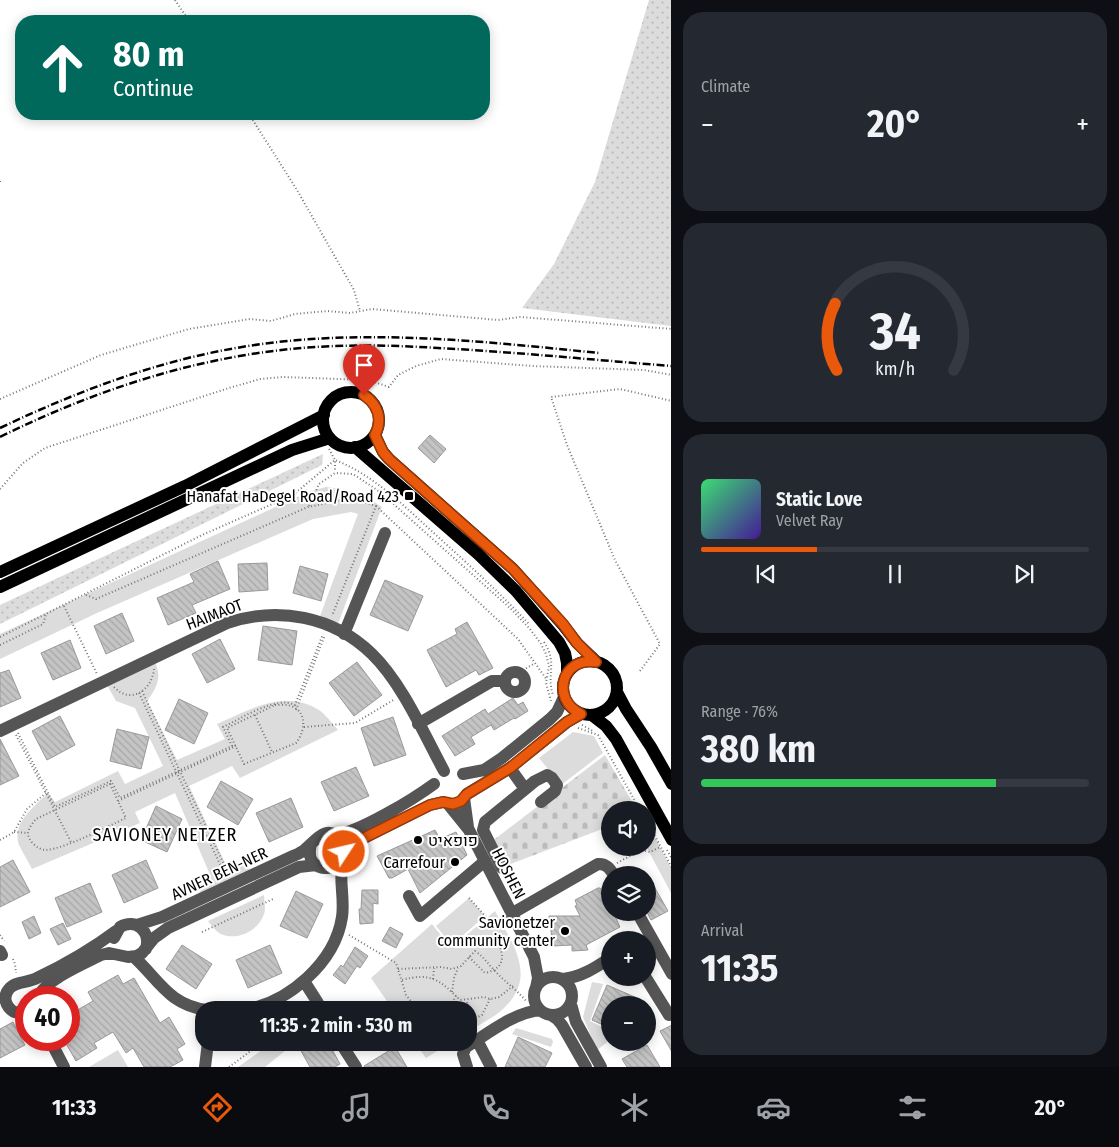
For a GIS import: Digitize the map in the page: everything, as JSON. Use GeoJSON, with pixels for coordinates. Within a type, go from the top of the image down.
{"type":"FeatureCollection","features":[{"type":"Feature","properties":{"kind":"main road"},"geometry":{"type":"LineString","coordinates":[[347,392],[364,395],[373,402],[378,412],[379,423],[375,435],[362,445],[354,447],[341,445],[330,438],[325,427],[324,415],[328,404],[336,396],[347,392]]}},
{"type":"Feature","properties":{"kind":"main road"},"geometry":{"type":"LineString","coordinates":[[0,572],[185,486],[324,415]]}},
{"type":"Feature","properties":{"kind":"main road"},"geometry":{"type":"LineString","coordinates":[[375,435],[383,452],[389,459],[513,569],[563,624],[577,643],[596,662],[613,673],[616,679],[617,692],[626,709],[671,782]]}},
{"type":"Feature","properties":{"kind":"main road"},"geometry":{"type":"LineString","coordinates":[[0,587],[292,450],[330,438]]}},
{"type":"Feature","properties":{"kind":"main road"},"geometry":{"type":"LineString","coordinates":[[354,447],[478,554],[516,591],[559,642],[565,653],[567,663],[567,674],[563,685],[561,705],[571,707],[579,718],[606,726],[616,739],[671,838]]}},
{"type":"Feature","properties":{"kind":"main road"},"geometry":{"type":"LineString","coordinates":[[567,674],[580,663],[596,662]]}},
{"type":"Feature","properties":{"kind":"main road"},"geometry":{"type":"LineString","coordinates":[[579,718],[603,712],[611,706],[617,692]]}},
{"type":"Feature","properties":{"kind":"street"},"geometry":{"type":"LineString","coordinates":[[344,634],[386,533]]}},
{"type":"Feature","properties":{"kind":"street","name":"HAIMAOT"},"geometry":{"type":"LineString","coordinates":[[8,727],[227,623],[254,615],[269,614],[302,617],[327,625],[344,634],[372,654],[402,695],[444,771]]}},
{"type":"Feature","properties":{"kind":"street"},"geometry":{"type":"LineString","coordinates":[[510,672],[520,672],[524,677],[525,684],[519,692],[509,690],[504,681],[510,672]]}},
{"type":"Feature","properties":{"kind":"street"},"geometry":{"type":"LineString","coordinates":[[418,724],[492,680],[504,681]]}},
{"type":"Feature","properties":{"kind":"street"},"geometry":{"type":"LineString","coordinates":[[561,705],[533,734],[484,770],[463,774],[454,770],[444,771],[438,776],[434,784],[418,796],[348,833],[319,836],[311,844],[310,855],[316,865],[326,869],[332,868],[340,862],[351,845],[358,841],[430,805],[457,803],[510,768],[579,718]]}},
{"type":"Feature","properties":{"kind":"street"},"geometry":{"type":"LineString","coordinates":[[510,768],[526,789]]}},
{"type":"Feature","properties":{"kind":"street"},"geometry":{"type":"LineString","coordinates":[[463,774],[468,784],[465,796]]}},
{"type":"Feature","properties":{"kind":"street"},"geometry":{"type":"LineString","coordinates":[[502,868],[483,830],[484,824],[488,818],[547,775],[557,785],[555,791],[541,802]]}},
{"type":"Feature","properties":{"kind":"street"},"geometry":{"type":"LineString","coordinates":[[434,784],[436,794],[446,803]]}},
{"type":"Feature","properties":{"kind":"street","name":"HOSHEN"},"geometry":{"type":"LineString","coordinates":[[465,796],[469,830]]}},
{"type":"Feature","properties":{"kind":"street","name":"HOSHEN"},"geometry":{"type":"LineString","coordinates":[[446,803],[469,830],[485,861],[509,919],[544,970],[560,978]]}},
{"type":"Feature","properties":{"kind":"street"},"geometry":{"type":"LineString","coordinates":[[272,1001],[283,996],[304,981],[327,954],[340,929],[343,904],[341,874],[344,855],[342,842],[334,835]]}},
{"type":"Feature","properties":{"kind":"street","name":"AVNER BEN-NER"},"geometry":{"type":"LineString","coordinates":[[137,924],[162,917],[304,851],[311,844]]}},
{"type":"Feature","properties":{"kind":"street"},"geometry":{"type":"LineString","coordinates":[[409,896],[420,916],[485,861]]}},
{"type":"Feature","properties":{"kind":"street","name":"AVNER BEN-NER"},"geometry":{"type":"LineString","coordinates":[[146,948],[154,938],[168,928],[299,867],[316,865]]}},
{"type":"Feature","properties":{"kind":"street"},"geometry":{"type":"LineString","coordinates":[[509,919],[601,872]]}},
{"type":"Feature","properties":{"kind":"street"},"geometry":{"type":"LineString","coordinates":[[15,1010],[6,1002],[6,993],[4,991],[14,985],[35,979],[104,940],[125,924],[137,924],[145,932],[147,937],[146,948],[142,953],[128,956],[109,953],[101,955],[47,986]]}},
{"type":"Feature","properties":{"kind":"street"},"geometry":{"type":"LineString","coordinates":[[116,931],[114,943],[116,948],[128,956],[171,996],[195,1006]]}},
{"type":"Feature","properties":{"kind":"street"},"geometry":{"type":"LineString","coordinates":[[656,953],[671,973]]}},
{"type":"Feature","properties":{"kind":"street","name":"HOSHEN"},"geometry":{"type":"LineString","coordinates":[[532,995],[538,978],[534,957]]}},
{"type":"Feature","properties":{"kind":"street"},"geometry":{"type":"LineString","coordinates":[[516,1017],[542,980],[552,977],[572,978],[590,971],[601,964]]}},
{"type":"Feature","properties":{"kind":"street"},"geometry":{"type":"LineString","coordinates":[[491,1067],[477,1040],[516,1017],[532,1011],[560,1014],[565,1012],[590,971]]}},
{"type":"Feature","properties":{"kind":"street"},"geometry":{"type":"LineString","coordinates":[[560,978],[570,987],[576,1022],[600,1067]]}},
{"type":"Feature","properties":{"kind":"street"},"geometry":{"type":"LineString","coordinates":[[304,981],[317,1001]]}},
{"type":"Feature","properties":{"kind":"street"},"geometry":{"type":"LineString","coordinates":[[21,983],[30,986]]}},
{"type":"Feature","properties":{"kind":"street"},"geometry":{"type":"LineString","coordinates":[[651,986],[669,1015]]}},
{"type":"Feature","properties":{"kind":"street"},"geometry":{"type":"LineString","coordinates":[[532,995],[536,1003],[546,1013],[558,1019],[586,1067]]}},
{"type":"Feature","properties":{"kind":"street"},"geometry":{"type":"LineString","coordinates":[[56,1051],[64,1067]]}},
{"type":"Feature","properties":{"kind":"street"},"geometry":{"type":"LineString","coordinates":[[205,1067],[207,1051]]}},
{"type":"Feature","properties":{"kind":"street"},"geometry":{"type":"LineString","coordinates":[[346,1051],[356,1067]]}},
{"type":"Feature","properties":{"kind":"street"},"geometry":{"type":"LineString","coordinates":[[464,1051],[463,1054],[467,1067]]}},
{"type":"Feature","properties":{"kind":"path"},"geometry":{"type":"LineString","coordinates":[[175,0],[185,15]]}},
{"type":"Feature","properties":{"kind":"path"},"geometry":{"type":"LineString","coordinates":[[253,120],[297,190],[354,290],[360,311]]}},
{"type":"Feature","properties":{"kind":"path"},"geometry":{"type":"LineString","coordinates":[[0,399],[101,355],[189,329],[250,319],[271,321],[295,314],[327,311],[350,313],[372,309],[498,320],[520,318],[671,329]]}},
{"type":"Feature","properties":{"kind":"path"},"geometry":{"type":"LineString","coordinates":[[0,489],[23,463],[45,448],[260,379],[283,377],[368,380],[388,387],[398,375],[416,366],[441,359],[541,366],[644,370],[671,375]]}},
{"type":"Feature","properties":{"kind":"path"},"geometry":{"type":"LineString","coordinates":[[640,671],[660,644],[615,560],[567,445],[551,397],[620,389],[671,401]]}},
{"type":"Feature","properties":{"kind":"path"},"geometry":{"type":"LineString","coordinates":[[0,637],[202,535],[293,494],[335,460],[351,466],[396,499],[501,594],[541,637],[550,653],[552,694],[561,705]]}},
{"type":"Feature","properties":{"kind":"path"},"geometry":{"type":"LineString","coordinates":[[308,507],[319,484],[335,473],[353,474],[380,492],[510,608],[530,629],[546,654],[549,666],[547,681],[549,697],[561,705]]}},
{"type":"Feature","properties":{"kind":"path"},"geometry":{"type":"LineString","coordinates":[[0,645],[43,624],[46,614],[87,595],[96,599],[308,507],[352,498],[376,506],[518,640],[547,681]]}},
{"type":"Feature","properties":{"kind":"path"},"geometry":{"type":"LineString","coordinates":[[118,801],[232,746],[224,727],[276,702],[292,703],[295,705],[376,506]]}},
{"type":"Feature","properties":{"kind":"path"},"geometry":{"type":"LineString","coordinates":[[64,606],[105,681],[120,693],[136,695],[149,684],[154,669],[151,659]]}},
{"type":"Feature","properties":{"kind":"path"},"geometry":{"type":"LineString","coordinates":[[296,710],[327,625]]}},
{"type":"Feature","properties":{"kind":"path"},"geometry":{"type":"LineString","coordinates":[[520,672],[535,664]]}},
{"type":"Feature","properties":{"kind":"path"},"geometry":{"type":"LineString","coordinates":[[140,692],[180,771],[231,885]]}},
{"type":"Feature","properties":{"kind":"path"},"geometry":{"type":"LineString","coordinates":[[140,692],[231,885]]}},
{"type":"Feature","properties":{"kind":"path"},"geometry":{"type":"LineString","coordinates":[[304,728],[354,723],[402,695]]}},
{"type":"Feature","properties":{"kind":"path"},"geometry":{"type":"LineString","coordinates":[[275,705],[293,706],[303,718],[304,728],[301,737],[296,743],[244,764],[227,728],[255,715],[275,705]]}},
{"type":"Feature","properties":{"kind":"path"},"geometry":{"type":"LineString","coordinates":[[255,715],[272,752]]}},
{"type":"Feature","properties":{"kind":"path"},"geometry":{"type":"LineString","coordinates":[[579,718],[586,731],[598,735],[635,801]]}},
{"type":"Feature","properties":{"kind":"path"},"geometry":{"type":"LineString","coordinates":[[579,718],[586,728],[600,733],[639,801]]}},
{"type":"Feature","properties":{"kind":"path"},"geometry":{"type":"LineString","coordinates":[[8,727],[56,807],[111,781],[120,798],[177,773]]}},
{"type":"Feature","properties":{"kind":"path"},"geometry":{"type":"LineString","coordinates":[[8,727],[46,793],[71,842]]}},
{"type":"Feature","properties":{"kind":"path"},"geometry":{"type":"LineString","coordinates":[[180,771],[236,746]]}},
{"type":"Feature","properties":{"kind":"path"},"geometry":{"type":"LineString","coordinates":[[110,784],[118,801],[126,818],[55,848],[42,850],[31,840],[28,833],[36,819],[110,784]]}},
{"type":"Feature","properties":{"kind":"path"},"geometry":{"type":"LineString","coordinates":[[0,840],[14,832],[27,808],[46,793]]}},
{"type":"Feature","properties":{"kind":"path"},"geometry":{"type":"LineString","coordinates":[[14,832],[28,833]]}},
{"type":"Feature","properties":{"kind":"path"},"geometry":{"type":"LineString","coordinates":[[656,839],[671,866]]}},
{"type":"Feature","properties":{"kind":"path"},"geometry":{"type":"LineString","coordinates":[[611,866],[620,859],[641,850],[650,852],[660,847]]}},
{"type":"Feature","properties":{"kind":"path"},"geometry":{"type":"LineString","coordinates":[[469,898],[497,929]]}},
{"type":"Feature","properties":{"kind":"path"},"geometry":{"type":"LineString","coordinates":[[202,932],[273,899]]}},
{"type":"Feature","properties":{"kind":"path"},"geometry":{"type":"LineString","coordinates":[[469,957],[485,973],[494,971],[502,961],[502,948],[495,934],[499,926],[509,919]]}},
{"type":"Feature","properties":{"kind":"path"},"geometry":{"type":"LineString","coordinates":[[340,929],[396,963],[406,995],[411,1001]]}},
{"type":"Feature","properties":{"kind":"path"},"geometry":{"type":"LineString","coordinates":[[452,992],[454,978],[459,967],[475,952],[482,956],[494,971],[512,986],[532,995]]}},
{"type":"Feature","properties":{"kind":"path"},"geometry":{"type":"LineString","coordinates":[[398,969],[441,967],[452,969],[459,967]]}},
{"type":"Feature","properties":{"kind":"path"},"geometry":{"type":"LineString","coordinates":[[433,979],[434,968]]}},
{"type":"Feature","properties":{"kind":"path"},"geometry":{"type":"LineString","coordinates":[[402,980],[414,977],[433,979],[444,984],[460,1000],[499,997],[512,986]]}},
{"type":"Feature","properties":{"kind":"path"},"geometry":{"type":"LineString","coordinates":[[453,1001],[456,996]]}},
{"type":"Feature","properties":{"kind":"path"},"geometry":{"type":"LineString","coordinates":[[477,1017],[482,1015],[490,999]]}},
{"type":"Feature","properties":{"kind":"path"},"geometry":{"type":"LineString","coordinates":[[229,1067],[251,1051]]}},
{"type":"Feature","properties":{"kind":"green space"},"geometry":{"type":"Polygon","coordinates":[[[649,0],[671,0],[671,326],[522,308],[554,264],[595,182],[649,0]]]}},
{"type":"Feature","properties":{"kind":"green space"},"geometry":{"type":"Polygon","coordinates":[[[323,454],[322,465],[0,624],[0,605],[323,454]]]}},
{"type":"Feature","properties":{"kind":"green space"},"geometry":{"type":"Polygon","coordinates":[[[326,487],[356,493],[382,507],[338,624],[320,616],[358,514],[351,512],[313,519],[97,613],[0,659],[0,634],[308,492],[326,487]]]}},
{"type":"Feature","properties":{"kind":"green space"},"geometry":{"type":"Polygon","coordinates":[[[155,662],[158,678],[153,692],[147,701],[177,760],[225,739],[217,724],[254,708],[280,701],[306,704],[319,710],[338,730],[240,778],[232,766],[189,786],[227,867],[240,865],[250,869],[199,893],[211,877],[175,793],[135,812],[140,823],[32,869],[19,845],[18,829],[31,809],[48,793],[55,802],[118,771],[125,784],[163,766],[135,708],[116,701],[107,685],[155,662]]]}},
{"type":"Feature","properties":{"kind":"green space"},"geometry":{"type":"Polygon","coordinates":[[[573,732],[594,736],[603,753],[561,785],[539,758],[573,732]]]}},
{"type":"Feature","properties":{"kind":"green space"},"geometry":{"type":"Polygon","coordinates":[[[605,755],[632,801],[601,801],[601,829],[508,865],[491,842],[605,755]]]}},
{"type":"Feature","properties":{"kind":"green space"},"geometry":{"type":"Polygon","coordinates":[[[656,839],[671,868],[671,893],[651,856],[656,856],[656,839]]]}},
{"type":"Feature","properties":{"kind":"green space"},"geometry":{"type":"Polygon","coordinates":[[[264,895],[265,912],[257,926],[245,934],[225,936],[219,933],[208,921],[264,895]]]}},
{"type":"Feature","properties":{"kind":"green space"},"geometry":{"type":"Polygon","coordinates":[[[469,898],[485,916],[452,945],[436,926],[469,898]]]}},
{"type":"Feature","properties":{"kind":"green space"},"geometry":{"type":"Polygon","coordinates":[[[495,911],[519,959],[521,972],[514,996],[504,1008],[477,1026],[477,1001],[387,1001],[371,978],[432,924],[451,948],[495,911]]]}},
{"type":"Feature","properties":{"kind":"green space"},"geometry":{"type":"Polygon","coordinates":[[[592,982],[601,984],[602,986],[590,1021],[601,1026],[601,1047],[597,1050],[583,1017],[592,982]]]}},
{"type":"Feature","properties":{"kind":"green space"},"geometry":{"type":"Polygon","coordinates":[[[516,1028],[552,1039],[551,1047],[512,1034],[516,1028]]]}},
{"type":"Feature","properties":{"kind":"green space"},"geometry":{"type":"Polygon","coordinates":[[[118,1050],[128,1067],[89,1067],[118,1050]]]}},
{"type":"Feature","properties":{"kind":"green space"},"geometry":{"type":"Polygon","coordinates":[[[261,1051],[285,1051],[265,1067],[238,1067],[261,1051]]]}},
{"type":"Feature","properties":{"kind":"green space"},"geometry":{"type":"Polygon","coordinates":[[[421,1051],[437,1051],[426,1058],[421,1051]]]}},
{"type":"Feature","properties":{"kind":"building"},"geometry":{"type":"Polygon","coordinates":[[[430,435],[446,449],[434,463],[418,448],[430,435]]]}},
{"type":"Feature","properties":{"kind":"building"},"geometry":{"type":"Polygon","coordinates":[[[218,561],[230,589],[192,605],[196,613],[168,625],[157,598],[194,582],[190,574],[218,561]]]}},
{"type":"Feature","properties":{"kind":"building"},"geometry":{"type":"Polygon","coordinates":[[[267,563],[268,590],[239,592],[238,564],[267,563]]]}},
{"type":"Feature","properties":{"kind":"building"},"geometry":{"type":"Polygon","coordinates":[[[300,566],[328,574],[321,601],[293,593],[300,566]]]}},
{"type":"Feature","properties":{"kind":"building"},"geometry":{"type":"Polygon","coordinates":[[[385,580],[423,596],[408,631],[370,615],[385,580]]]}},
{"type":"Feature","properties":{"kind":"building"},"geometry":{"type":"Polygon","coordinates":[[[122,613],[134,641],[106,654],[94,626],[122,613]]]}},
{"type":"Feature","properties":{"kind":"building"},"geometry":{"type":"Polygon","coordinates":[[[467,622],[493,668],[479,675],[476,670],[446,687],[427,650],[457,634],[455,629],[467,622]]]}},
{"type":"Feature","properties":{"kind":"building"},"geometry":{"type":"Polygon","coordinates":[[[263,626],[297,631],[292,665],[258,660],[263,626]]]}},
{"type":"Feature","properties":{"kind":"building"},"geometry":{"type":"Polygon","coordinates":[[[220,639],[235,669],[207,683],[192,654],[220,639]]]}},
{"type":"Feature","properties":{"kind":"building"},"geometry":{"type":"Polygon","coordinates":[[[70,640],[81,668],[53,680],[41,653],[70,640]]]}},
{"type":"Feature","properties":{"kind":"building"},"geometry":{"type":"Polygon","coordinates":[[[357,662],[382,695],[354,716],[329,683],[357,662]]]}},
{"type":"Feature","properties":{"kind":"building"},"geometry":{"type":"Polygon","coordinates":[[[9,670],[21,698],[0,707],[0,673],[9,670]]]}},
{"type":"Feature","properties":{"kind":"building"},"geometry":{"type":"Polygon","coordinates":[[[513,698],[518,705],[523,702],[528,711],[494,730],[491,725],[471,737],[475,744],[455,756],[442,736],[485,709],[488,714],[513,698]]]}},
{"type":"Feature","properties":{"kind":"building"},"geometry":{"type":"Polygon","coordinates":[[[179,699],[208,713],[194,744],[165,730],[179,699]]]}},
{"type":"Feature","properties":{"kind":"building"},"geometry":{"type":"Polygon","coordinates":[[[60,716],[75,745],[47,760],[32,731],[60,716]]]}},
{"type":"Feature","properties":{"kind":"building"},"geometry":{"type":"Polygon","coordinates":[[[393,717],[406,755],[374,766],[361,728],[393,717]]]}},
{"type":"Feature","properties":{"kind":"building"},"geometry":{"type":"Polygon","coordinates":[[[117,729],[149,737],[141,769],[110,761],[117,729]]]}},
{"type":"Feature","properties":{"kind":"building"},"geometry":{"type":"Polygon","coordinates":[[[0,739],[19,776],[0,785],[0,739]]]}},
{"type":"Feature","properties":{"kind":"building"},"geometry":{"type":"Polygon","coordinates":[[[356,767],[369,796],[334,811],[321,782],[356,767]]]}},
{"type":"Feature","properties":{"kind":"building"},"geometry":{"type":"Polygon","coordinates":[[[221,781],[253,799],[238,825],[207,807],[221,781]]]}},
{"type":"Feature","properties":{"kind":"building"},"geometry":{"type":"Polygon","coordinates":[[[291,798],[303,827],[269,842],[256,813],[291,798]]]}},
{"type":"Feature","properties":{"kind":"building"},"geometry":{"type":"Polygon","coordinates":[[[156,806],[182,819],[167,852],[141,840],[156,806]]]}},
{"type":"Feature","properties":{"kind":"building"},"geometry":{"type":"Polygon","coordinates":[[[435,830],[440,839],[456,832],[467,855],[420,893],[408,869],[389,878],[377,856],[435,830]]]}},
{"type":"Feature","properties":{"kind":"building"},"geometry":{"type":"Polygon","coordinates":[[[13,860],[30,892],[0,907],[0,867],[13,860]]]}},
{"type":"Feature","properties":{"kind":"building"},"geometry":{"type":"Polygon","coordinates":[[[146,860],[158,888],[124,903],[112,875],[146,860]]]}},
{"type":"Feature","properties":{"kind":"building"},"geometry":{"type":"Polygon","coordinates":[[[90,883],[102,912],[67,927],[55,898],[90,883]]]}},
{"type":"Feature","properties":{"kind":"building"},"geometry":{"type":"Polygon","coordinates":[[[600,888],[601,921],[617,921],[620,927],[612,931],[601,931],[601,937],[586,945],[588,950],[572,951],[572,945],[553,946],[549,916],[580,916],[575,906],[577,905],[575,900],[600,888]]]}},
{"type":"Feature","properties":{"kind":"building"},"geometry":{"type":"Polygon","coordinates":[[[362,890],[378,890],[378,904],[373,903],[373,923],[360,924],[359,909],[361,909],[362,890]]]}},
{"type":"Feature","properties":{"kind":"building"},"geometry":{"type":"Polygon","coordinates":[[[656,890],[668,911],[656,917],[656,890]]]}},
{"type":"Feature","properties":{"kind":"building"},"geometry":{"type":"Polygon","coordinates":[[[296,891],[323,904],[307,938],[280,926],[296,891]]]}},
{"type":"Feature","properties":{"kind":"building"},"geometry":{"type":"Polygon","coordinates":[[[34,916],[41,933],[29,939],[22,922],[34,916]]]}},
{"type":"Feature","properties":{"kind":"building"},"geometry":{"type":"Polygon","coordinates":[[[63,923],[71,939],[58,945],[50,929],[63,923]]]}},
{"type":"Feature","properties":{"kind":"building"},"geometry":{"type":"Polygon","coordinates":[[[390,927],[403,934],[396,948],[382,941],[390,927]]]}},
{"type":"Feature","properties":{"kind":"building"},"geometry":{"type":"Polygon","coordinates":[[[182,945],[212,964],[196,989],[166,969],[182,945]]]}},
{"type":"Feature","properties":{"kind":"building"},"geometry":{"type":"Polygon","coordinates":[[[270,945],[282,973],[248,988],[236,960],[270,945]]]}},
{"type":"Feature","properties":{"kind":"building"},"geometry":{"type":"Polygon","coordinates":[[[355,947],[368,956],[360,968],[357,966],[345,984],[333,975],[341,965],[343,967],[355,947]]]}},
{"type":"Feature","properties":{"kind":"building"},"geometry":{"type":"Polygon","coordinates":[[[118,975],[123,984],[134,978],[160,1023],[169,1017],[185,1044],[177,1049],[183,1060],[170,1067],[144,1067],[133,1048],[126,1053],[113,1032],[94,1043],[97,1048],[76,1061],[70,1051],[80,1051],[80,1009],[93,1001],[88,992],[118,975]]]}},
{"type":"Feature","properties":{"kind":"building"},"geometry":{"type":"Polygon","coordinates":[[[607,986],[609,986],[632,996],[602,996],[607,986]]]}},
{"type":"Feature","properties":{"kind":"building"},"geometry":{"type":"Polygon","coordinates":[[[601,999],[601,1024],[592,1020],[601,999]]]}},
{"type":"Feature","properties":{"kind":"building"},"geometry":{"type":"Polygon","coordinates":[[[13,1022],[15,1026],[15,1050],[0,1058],[0,1029],[13,1022]]]}},
{"type":"Feature","properties":{"kind":"building"},"geometry":{"type":"Polygon","coordinates":[[[671,1026],[671,1050],[660,1031],[671,1026]]]}},
{"type":"Feature","properties":{"kind":"building"},"geometry":{"type":"Polygon","coordinates":[[[518,1037],[552,1053],[545,1067],[505,1067],[518,1037]]]}},
{"type":"Feature","properties":{"kind":"building"},"geometry":{"type":"Polygon","coordinates":[[[301,1051],[333,1051],[340,1064],[335,1067],[310,1067],[301,1051]]]}},
{"type":"Feature","properties":{"kind":"building"},"geometry":{"type":"Polygon","coordinates":[[[388,1051],[397,1051],[407,1067],[364,1067],[388,1051]]]}},
{"type":"Feature","properties":{"kind":"building"},"geometry":{"type":"Polygon","coordinates":[[[636,1051],[651,1051],[660,1067],[627,1067],[622,1059],[636,1051]]]}},
{"type":"Feature","properties":{"kind":"railway"},"geometry":{"type":"LineString","coordinates":[[0,428],[57,402],[145,370],[205,354],[281,342],[327,338],[418,338],[509,344],[599,353]]}},
{"type":"Feature","properties":{"kind":"railway"},"geometry":{"type":"LineString","coordinates":[[0,437],[105,392],[178,369],[253,354],[309,347],[420,347],[671,366]]}},
{"type":"Feature","properties":{"kind":"place","name":"Hanafat HaDegel Road/Road 423"},"geometry":{"type":"Point","coordinates":[409,496]}},
{"type":"Feature","properties":{"kind":"place","name":"פופאיט"},"geometry":{"type":"Point","coordinates":[418,840]}},
{"type":"Feature","properties":{"kind":"place","name":"Carrefour"},"geometry":{"type":"Point","coordinates":[455,862]}},
{"type":"Feature","properties":{"kind":"place","name":"Savionetzer community center"},"geometry":{"type":"Point","coordinates":[565,931]}},
{"type":"Feature","properties":{"kind":"district","name":"SAVIONEY NETZER"},"geometry":{"type":"Point","coordinates":[165,835]}},
{"type":"Feature","properties":{"kind":"route"},"geometry":{"type":"LineString","coordinates":[[344,852],[358,841],[430,805],[443,802],[453,804],[461,801],[467,794],[510,768],[567,722],[581,714],[571,707],[564,696],[564,679],[570,670],[580,663],[596,662],[577,643],[563,624],[513,569],[389,459],[383,452],[375,435],[379,423],[376,406],[364,395]]}}]}
